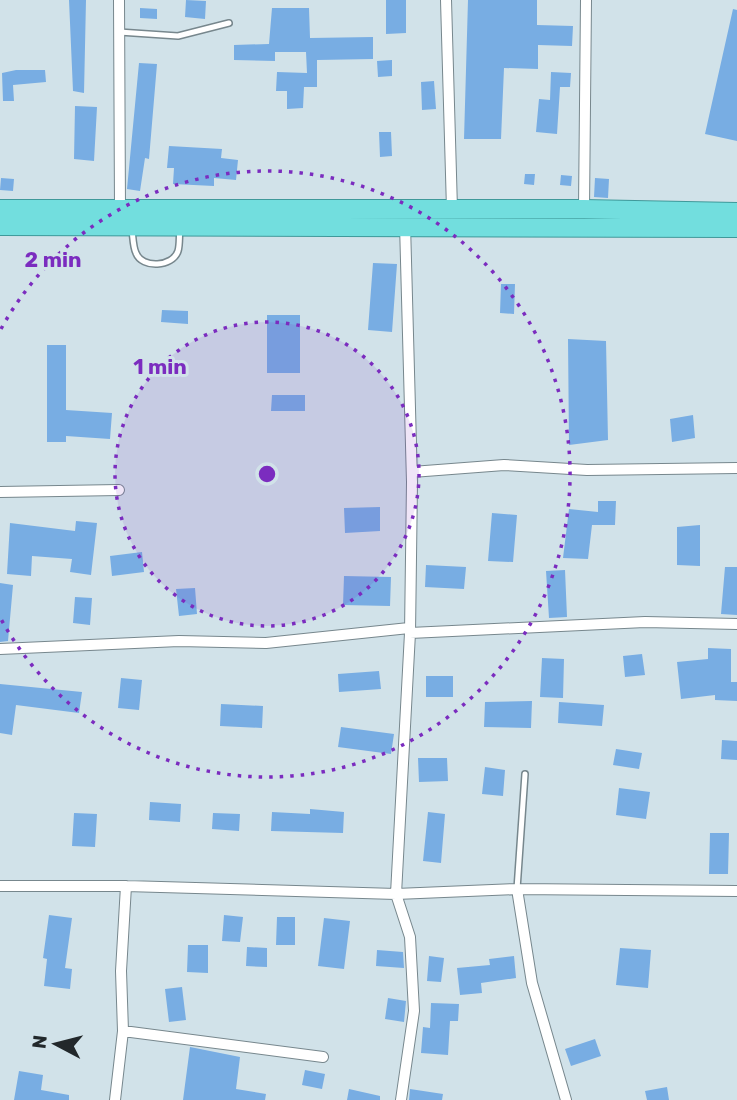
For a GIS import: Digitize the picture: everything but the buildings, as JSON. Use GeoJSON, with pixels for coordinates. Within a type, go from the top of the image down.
{"type":"FeatureCollection","features":[{"type":"Feature","properties":{"kind":"highway"},"geometry":{"type":"LineString","coordinates":[[0,209],[584,209],[737,212]]}},
{"type":"Feature","properties":{"kind":"highway"},"geometry":{"type":"LineString","coordinates":[[0,226],[737,228]]}},
{"type":"Feature","properties":{"kind":"street"},"geometry":{"type":"LineString","coordinates":[[119,0],[120,208]]}},
{"type":"Feature","properties":{"kind":"street"},"geometry":{"type":"LineString","coordinates":[[446,0],[452,209]]}},
{"type":"Feature","properties":{"kind":"street"},"geometry":{"type":"LineString","coordinates":[[584,209],[586,0]]}},
{"type":"Feature","properties":{"kind":"street"},"geometry":{"type":"LineString","coordinates":[[401,1100],[414,1011],[410,937],[396,894],[409,631],[412,472],[404,209]]}},
{"type":"Feature","properties":{"kind":"street"},"geometry":{"type":"LineString","coordinates":[[412,472],[504,464],[587,470],[737,468]]}},
{"type":"Feature","properties":{"kind":"street"},"geometry":{"type":"LineString","coordinates":[[0,492],[118,489]]}},
{"type":"Feature","properties":{"kind":"street"},"geometry":{"type":"LineString","coordinates":[[0,649],[179,641],[266,643],[409,631],[645,622],[737,624]]}},
{"type":"Feature","properties":{"kind":"street"},"geometry":{"type":"LineString","coordinates":[[0,886],[126,886],[396,894],[517,889],[737,891]]}},
{"type":"Feature","properties":{"kind":"street"},"geometry":{"type":"LineString","coordinates":[[115,1100],[123,1031],[121,971],[126,886]]}},
{"type":"Feature","properties":{"kind":"street"},"geometry":{"type":"LineString","coordinates":[[517,889],[532,983],[566,1100]]}},
{"type":"Feature","properties":{"kind":"street"},"geometry":{"type":"LineString","coordinates":[[123,1031],[323,1057]]}},
{"type":"Feature","properties":{"kind":"lane"},"geometry":{"type":"LineString","coordinates":[[120,32],[178,36],[229,23]]}},
{"type":"Feature","properties":{"kind":"lane"},"geometry":{"type":"LineString","coordinates":[[132,227],[136,255],[142,261],[155,264],[170,261],[178,252],[180,228]]}},
{"type":"Feature","properties":{"kind":"lane"},"geometry":{"type":"LineString","coordinates":[[517,889],[525,774]]}}]}
